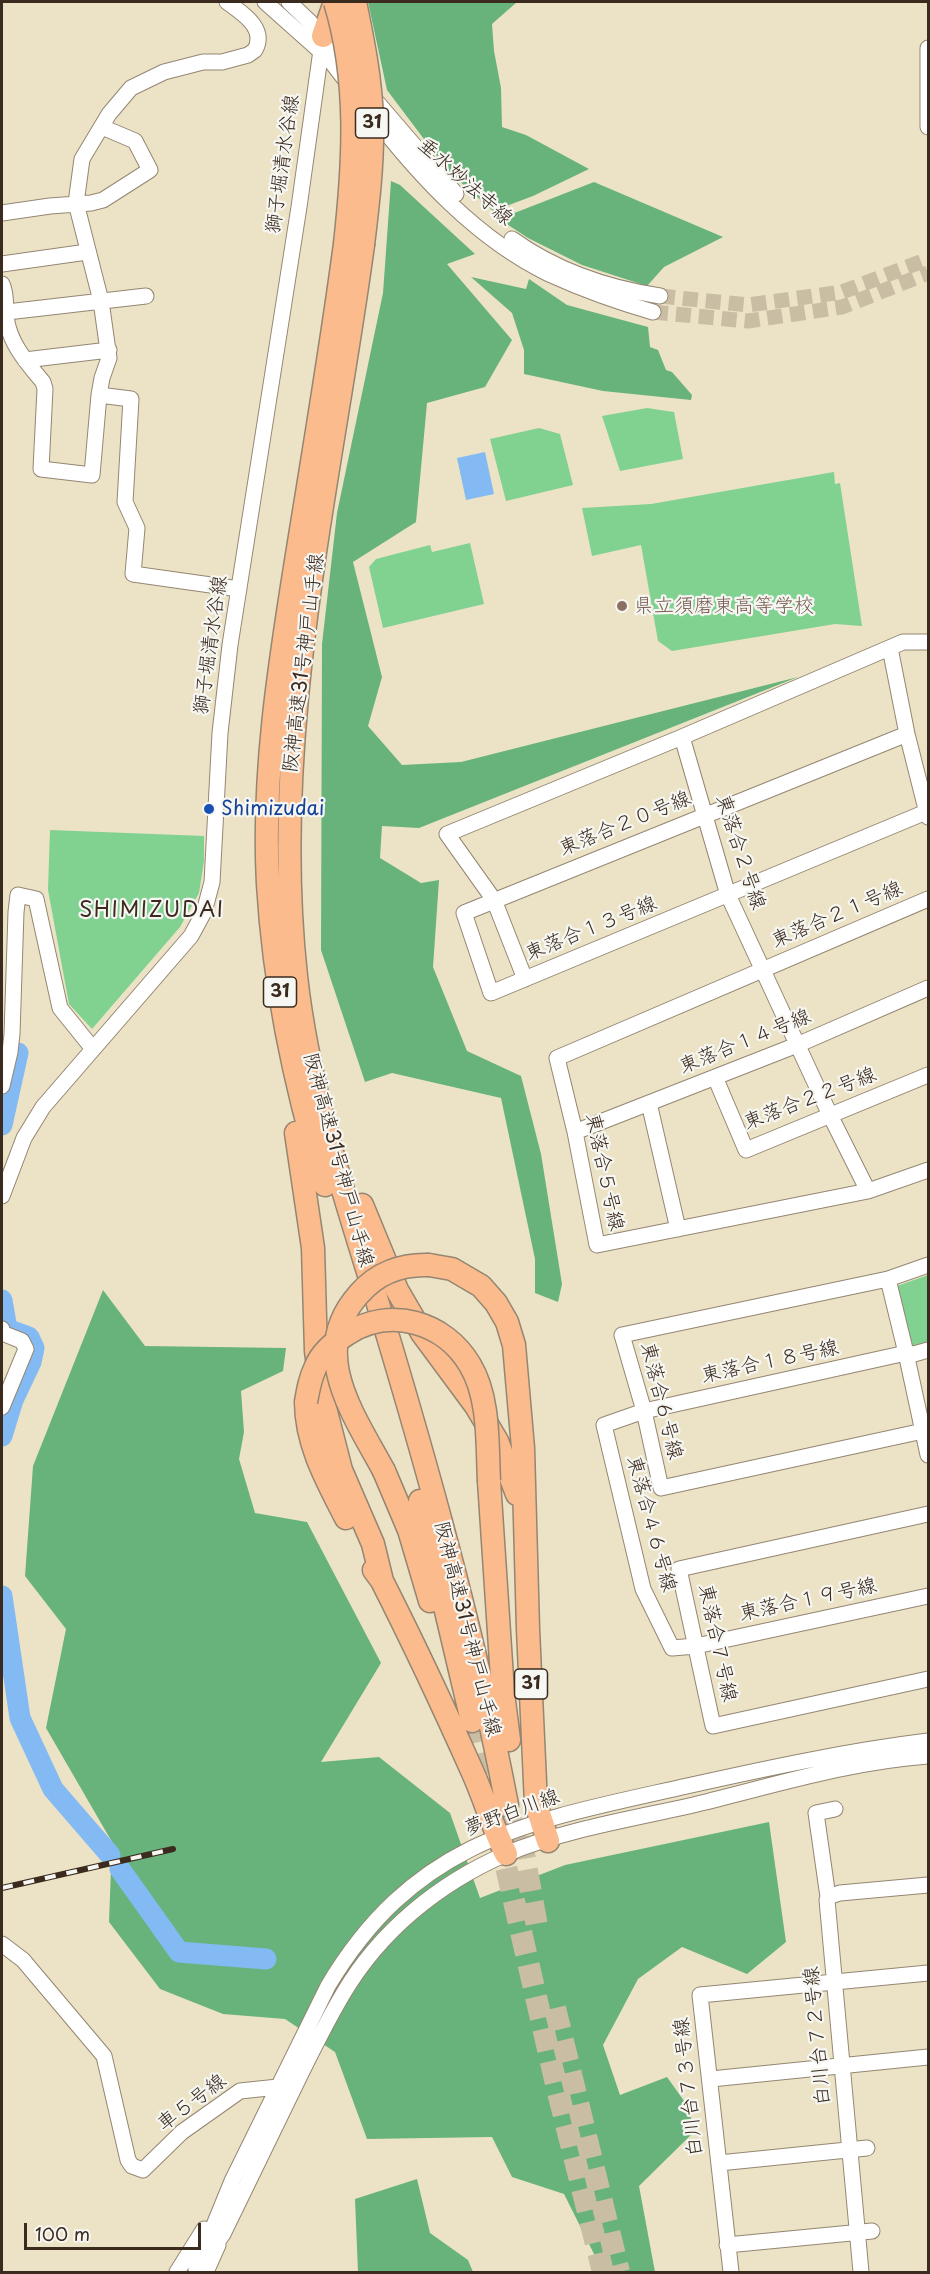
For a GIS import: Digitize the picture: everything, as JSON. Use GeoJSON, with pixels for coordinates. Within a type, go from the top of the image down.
{"type":"FeatureCollection","features":[{"type":"Feature","properties":{"kind":"highway"},"geometry":{"type":"LineString","coordinates":[[320,2],[322,44]]}},
{"type":"Feature","properties":{"kind":"highway","name":"31"},"geometry":{"type":"LineString","coordinates":[[322,44],[335,2]]}},
{"type":"Feature","properties":{"kind":"highway","name":"阪神高速31号神戸山手線"},"geometry":{"type":"LineString","coordinates":[[335,2],[346,55],[353,120],[354,244],[293,730],[288,834],[291,928],[301,1017],[315,1092],[338,1174],[402,1384],[462,1598],[511,1804],[485,1414],[472,1367],[458,1348],[449,1339],[423,1324],[401,1320],[378,1321],[355,1329],[336,1341],[316,1365],[306,1402],[306,1421],[310,1438],[327,1481],[367,1559],[382,1581]]}},
{"type":"Feature","properties":{"kind":"highway","name":"阪神高速31号神戸山手線"},"geometry":{"type":"LineString","coordinates":[[355,2],[363,39],[372,120],[369,190],[354,244],[285,630],[269,781],[268,884],[276,962],[293,1065],[315,1153],[373,1336],[425,1521],[472,1721],[409,1530],[384,1471],[339,1383],[335,1364],[336,1333],[350,1304],[377,1278],[402,1267],[429,1265],[452,1269],[481,1286],[496,1303],[507,1322],[514,1345],[523,1449],[525,1525]]}},
{"type":"Feature","properties":{"kind":"highway"},"geometry":{"type":"LineString","coordinates":[[276,962],[274,1009],[310,1220],[314,1259],[316,1352],[322,1396],[341,1470],[373,1544],[382,1581],[428,1672],[487,1804],[501,1845]]}},
{"type":"Feature","properties":{"kind":"highway","name":"31"},"geometry":{"type":"LineString","coordinates":[[301,1017],[350,1174],[392,1280],[422,1333],[476,1406],[497,1441],[510,1472],[525,1525],[536,1804],[544,1831]]}},
{"type":"Feature","properties":{"kind":"street"},"geometry":{"type":"LineString","coordinates":[[2,284],[10,331],[16,349],[43,382],[45,389],[41,469],[92,475],[99,395],[102,378],[110,358],[100,301],[76,203],[82,159],[109,114],[131,88],[164,72],[203,63],[222,62],[255,51],[258,39],[257,30],[249,19],[227,2]]}},
{"type":"Feature","properties":{"kind":"street","name":"垂水妙法寺線"},"geometry":{"type":"LineString","coordinates":[[265,2],[322,44],[329,59],[408,161],[448,201],[482,230],[549,274],[653,312]]}},
{"type":"Feature","properties":{"kind":"street","name":"垂水妙法寺線"},"geometry":{"type":"LineString","coordinates":[[289,2],[322,44],[445,184],[492,226],[519,244],[565,268],[612,286],[660,296]]}},
{"type":"Feature","properties":{"kind":"street","name":"獅子堀清水谷線"},"geometry":{"type":"LineString","coordinates":[[2,1196],[24,1138],[43,1107],[191,936],[210,896],[215,860],[221,721],[322,44]]}},
{"type":"Feature","properties":{"kind":"street"},"geometry":{"type":"LineString","coordinates":[[928,48],[928,127]]}},
{"type":"Feature","properties":{"kind":"street"},"geometry":{"type":"LineString","coordinates":[[2,213],[103,200],[150,170],[135,141],[102,127]]}},
{"type":"Feature","properties":{"kind":"street"},"geometry":{"type":"LineString","coordinates":[[2,264],[87,252]]}},
{"type":"Feature","properties":{"kind":"street"},"geometry":{"type":"LineString","coordinates":[[7,312],[146,296]]}},
{"type":"Feature","properties":{"kind":"street"},"geometry":{"type":"LineString","coordinates":[[25,360],[109,350]]}},
{"type":"Feature","properties":{"kind":"street"},"geometry":{"type":"LineString","coordinates":[[99,395],[132,399],[125,502],[137,528],[134,574],[239,589]]}},
{"type":"Feature","properties":{"kind":"street"},"geometry":{"type":"LineString","coordinates":[[682,737],[903,642],[928,642]]}},
{"type":"Feature","properties":{"kind":"street"},"geometry":{"type":"LineString","coordinates":[[890,648],[907,734],[927,815]]}},
{"type":"Feature","properties":{"kind":"street","name":"東落合２０号線"},"geometry":{"type":"LineString","coordinates":[[525,979],[491,993],[464,913],[907,734]]}},
{"type":"Feature","properties":{"kind":"street","name":"東落合２号線"},"geometry":{"type":"LineString","coordinates":[[682,737],[728,895],[830,1115],[868,1191]]}},
{"type":"Feature","properties":{"kind":"street","name":"東落合１３号線"},"geometry":{"type":"LineString","coordinates":[[682,737],[447,834],[494,900],[525,979],[927,815]]}},
{"type":"Feature","properties":{"kind":"street"},"geometry":{"type":"LineString","coordinates":[[2,1086],[18,896],[36,899],[60,1008],[93,1048]]}},
{"type":"Feature","properties":{"kind":"street","name":"東落合２１号線"},"geometry":{"type":"LineString","coordinates":[[763,970],[928,899]]}},
{"type":"Feature","properties":{"kind":"street","name":"東落合５号線"},"geometry":{"type":"LineString","coordinates":[[763,970],[557,1058],[575,1132],[597,1245],[868,1191]]}},
{"type":"Feature","properties":{"kind":"street","name":"東落合１４号線"},"geometry":{"type":"LineString","coordinates":[[575,1132],[798,1045],[928,988]]}},
{"type":"Feature","properties":{"kind":"street","name":"東落合２２号線"},"geometry":{"type":"LineString","coordinates":[[715,1077],[746,1150],[928,1075]]}},
{"type":"Feature","properties":{"kind":"street"},"geometry":{"type":"LineString","coordinates":[[649,1103],[678,1229]]}},
{"type":"Feature","properties":{"kind":"street"},"geometry":{"type":"LineString","coordinates":[[868,1191],[928,1170]]}},
{"type":"Feature","properties":{"kind":"street","name":"東落合６号線"},"geometry":{"type":"LineString","coordinates":[[923,1431],[661,1488],[644,1411],[622,1335],[888,1279],[928,1265]]}},
{"type":"Feature","properties":{"kind":"street"},"geometry":{"type":"LineString","coordinates":[[888,1279],[928,1455]]}},
{"type":"Feature","properties":{"kind":"street"},"geometry":{"type":"LineString","coordinates":[[2,1329],[2,1332],[22,1341],[26,1349],[2,1407]]}},
{"type":"Feature","properties":{"kind":"street","name":"東落合１８号線"},"geometry":{"type":"LineString","coordinates":[[644,1411],[928,1350]]}},
{"type":"Feature","properties":{"kind":"street","name":"東落合４６号線"},"geometry":{"type":"LineString","coordinates":[[644,1411],[604,1425],[643,1589],[672,1648],[696,1647]]}},
{"type":"Feature","properties":{"kind":"street","name":"東落合７号線"},"geometry":{"type":"LineString","coordinates":[[928,1514],[679,1569],[713,1726],[928,1679]]}},
{"type":"Feature","properties":{"kind":"street","name":"東落合１９号線"},"geometry":{"type":"LineString","coordinates":[[696,1647],[928,1596]]}},
{"type":"Feature","properties":{"kind":"street","name":"夢野白川線"},"geometry":{"type":"LineString","coordinates":[[199,2271],[232,2181],[328,1986],[362,1936],[397,1898],[431,1871],[544,1831],[790,1763],[928,1742]]}},
{"type":"Feature","properties":{"kind":"street","name":"夢野白川線"},"geometry":{"type":"LineString","coordinates":[[199,2271],[223,2234],[317,2040],[344,1992],[365,1962],[388,1935],[417,1908],[463,1876],[501,1845],[544,1831],[583,1830],[835,1769],[928,1756]]}},
{"type":"Feature","properties":{"kind":"street","name":"白川台７２号線"},"geometry":{"type":"LineString","coordinates":[[835,1809],[816,1813],[828,1897],[850,2150],[865,2231],[861,2272]]}},
{"type":"Feature","properties":{"kind":"street"},"geometry":{"type":"LineString","coordinates":[[828,1897],[840,1893],[928,1885]]}},
{"type":"Feature","properties":{"kind":"street","name":"車５号線"},"geometry":{"type":"LineString","coordinates":[[2,1944],[23,1960],[104,2056],[128,2160],[138,2170],[143,2170],[182,2132],[240,2091],[278,2087]]}},
{"type":"Feature","properties":{"kind":"street"},"geometry":{"type":"LineString","coordinates":[[834,1982],[928,1973]]}},
{"type":"Feature","properties":{"kind":"street","name":"白川台７３号線"},"geometry":{"type":"LineString","coordinates":[[731,2272],[700,1995],[834,1982]]}},
{"type":"Feature","properties":{"kind":"street"},"geometry":{"type":"LineString","coordinates":[[711,2079],[928,2057]]}},
{"type":"Feature","properties":{"kind":"street"},"geometry":{"type":"LineString","coordinates":[[719,2163],[867,2148]]}},
{"type":"Feature","properties":{"kind":"street"},"geometry":{"type":"LineString","coordinates":[[177,2272],[232,2181]]}},
{"type":"Feature","properties":{"kind":"street"},"geometry":{"type":"LineString","coordinates":[[727,2244],[865,2231]]}},
{"type":"Feature","properties":{"kind":"green space"},"geometry":{"type":"Polygon","coordinates":[[[368,2],[517,2],[492,24],[501,88],[502,127],[526,135],[589,169],[533,196],[493,211],[448,171],[387,90],[368,2]]]}},
{"type":"Feature","properties":{"kind":"green space"},"geometry":{"type":"Polygon","coordinates":[[[391,181],[400,185],[475,254],[447,264],[512,340],[485,387],[427,403],[416,522],[353,562],[382,677],[368,726],[402,765],[461,762],[798,677],[419,828],[382,826],[380,858],[421,883],[439,880],[433,967],[467,1051],[521,1076],[541,1154],[562,1284],[558,1302],[535,1293],[535,1259],[501,1098],[392,1073],[365,1082],[321,950],[322,644],[337,513],[383,293],[391,181]]]}},
{"type":"Feature","properties":{"kind":"green space"},"geometry":{"type":"Polygon","coordinates":[[[594,182],[723,237],[664,267],[647,286],[582,265],[528,238],[499,219],[594,182]]]}},
{"type":"Feature","properties":{"kind":"green space"},"geometry":{"type":"Polygon","coordinates":[[[471,277],[526,289],[529,279],[567,305],[648,327],[650,347],[658,350],[666,370],[672,372],[692,395],[691,400],[603,391],[524,374],[524,350],[512,313],[471,277]]]}},
{"type":"Feature","properties":{"kind":"green space"},"geometry":{"type":"Polygon","coordinates":[[[647,408],[674,412],[683,459],[620,471],[602,416],[647,408]]]}},
{"type":"Feature","properties":{"kind":"green space"},"geometry":{"type":"Polygon","coordinates":[[[539,428],[560,434],[573,485],[506,501],[490,439],[539,428]]]}},
{"type":"Feature","properties":{"kind":"green space"},"geometry":{"type":"Polygon","coordinates":[[[834,472],[835,484],[840,483],[862,626],[835,624],[672,651],[658,641],[641,545],[592,556],[582,508],[651,504],[834,472]]]}},
{"type":"Feature","properties":{"kind":"green space"},"geometry":{"type":"Polygon","coordinates":[[[470,543],[484,604],[383,628],[369,567],[376,559],[430,545],[432,552],[470,543]]]}},
{"type":"Feature","properties":{"kind":"green space"},"geometry":{"type":"Polygon","coordinates":[[[50,830],[204,836],[204,861],[199,893],[180,927],[92,1029],[69,1004],[48,890],[50,830]]]}},
{"type":"Feature","properties":{"kind":"green space"},"geometry":{"type":"Polygon","coordinates":[[[928,1275],[928,1342],[912,1347],[897,1286],[928,1275]]]}},
{"type":"Feature","properties":{"kind":"green space"},"geometry":{"type":"Polygon","coordinates":[[[103,1290],[145,1346],[286,1348],[283,1371],[241,1391],[244,1432],[239,1459],[255,1513],[307,1522],[381,1663],[321,1762],[379,1757],[450,1813],[480,1898],[565,1865],[769,1822],[786,1942],[747,1974],[682,1947],[638,1979],[603,2045],[620,2095],[667,2077],[687,2105],[695,2131],[639,2186],[655,2272],[598,2272],[602,2270],[564,2194],[512,2177],[492,2137],[367,2139],[335,2052],[285,2019],[223,2014],[160,1989],[109,1922],[112,1842],[46,1728],[66,1629],[25,1576],[33,1466],[103,1290]]]}},
{"type":"Feature","properties":{"kind":"green space"},"geometry":{"type":"Polygon","coordinates":[[[417,2179],[430,2233],[468,2260],[473,2272],[358,2272],[355,2199],[417,2179]]]}},
{"type":"Feature","properties":{"kind":"water"},"geometry":{"type":"Polygon","coordinates":[[[485,452],[494,494],[466,500],[457,458],[485,452]]]}},
{"type":"Feature","properties":{"kind":"waterway"},"geometry":{"type":"LineString","coordinates":[[2,1125],[18,1053]]}},
{"type":"Feature","properties":{"kind":"waterway"},"geometry":{"type":"LineString","coordinates":[[2,1300],[7,1329],[29,1337],[34,1348],[31,1362],[13,1400],[2,1436]]}},
{"type":"Feature","properties":{"kind":"waterway"},"geometry":{"type":"LineString","coordinates":[[2,1596],[20,1718],[53,1789],[110,1855]]}},
{"type":"Feature","properties":{"kind":"waterway"},"geometry":{"type":"LineString","coordinates":[[120,1869],[179,1952],[266,1959]]}},
{"type":"Feature","properties":{"kind":"tunnel"},"geometry":{"type":"LineString","coordinates":[[660,296],[748,305],[842,292],[928,259]]}},
{"type":"Feature","properties":{"kind":"tunnel"},"geometry":{"type":"LineString","coordinates":[[653,312],[748,321],[842,307],[928,273]]}},
{"type":"Feature","properties":{"kind":"tunnel"},"geometry":{"type":"LineString","coordinates":[[472,1721],[490,1798]]}},
{"type":"Feature","properties":{"kind":"tunnel"},"geometry":{"type":"LineString","coordinates":[[507,1805],[519,1854]]}},
{"type":"Feature","properties":{"kind":"tunnel"},"geometry":{"type":"LineString","coordinates":[[499,1836],[556,2084],[603,2272]]}},
{"type":"Feature","properties":{"kind":"tunnel"},"geometry":{"type":"LineString","coordinates":[[521,1837],[538,1932]]}},
{"type":"Feature","properties":{"kind":"tunnel"},"geometry":{"type":"LineString","coordinates":[[555,2008],[619,2272]]}},
{"type":"Feature","properties":{"kind":"railway"},"geometry":{"type":"LineString","coordinates":[[2,1888],[173,1849]]}},
{"type":"Feature","properties":{"kind":"place","name":"県立須磨東高等学校"},"geometry":{"type":"Point","coordinates":[622,606]}},
{"type":"Feature","properties":{"kind":"place","name":"Shimizudai"},"geometry":{"type":"Point","coordinates":[209,809]}},
{"type":"Feature","properties":{"kind":"district","name":"SHIMIZUDAI"},"geometry":{"type":"Point","coordinates":[152,911]}}]}
